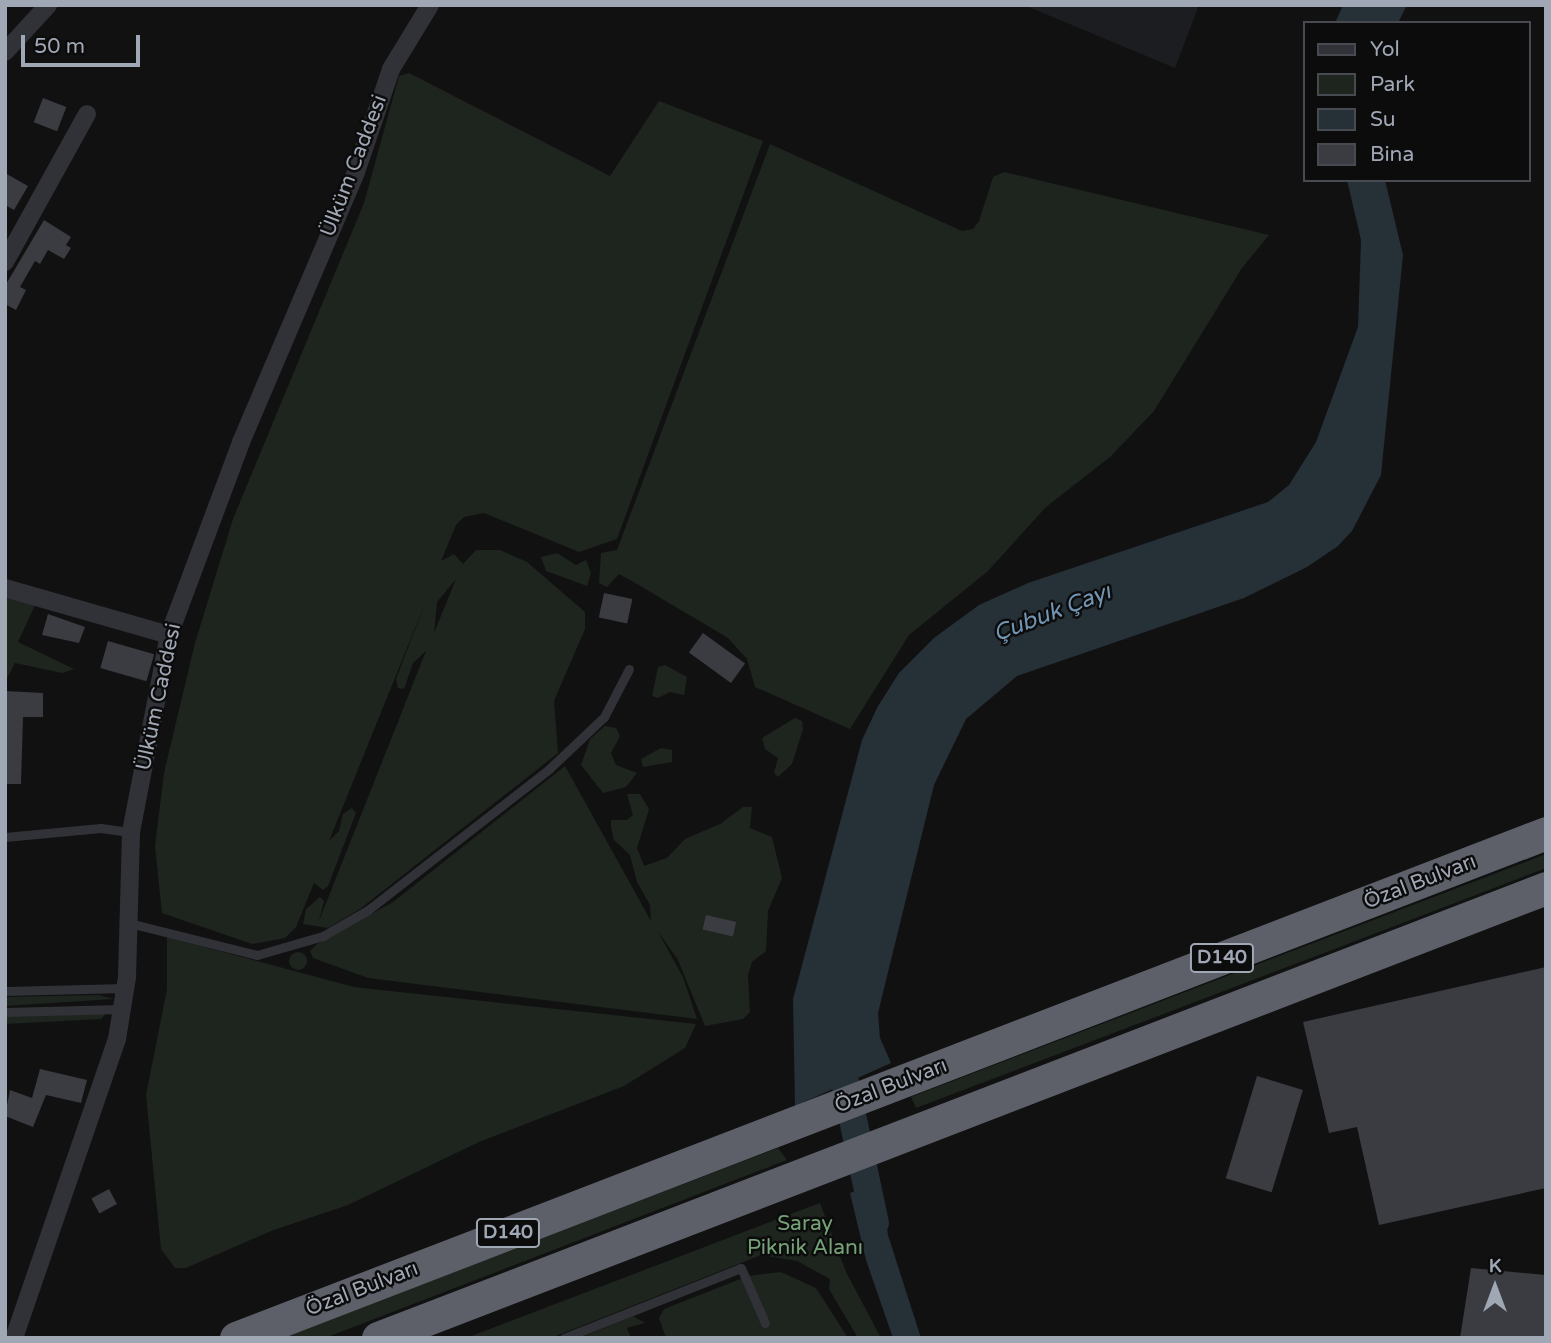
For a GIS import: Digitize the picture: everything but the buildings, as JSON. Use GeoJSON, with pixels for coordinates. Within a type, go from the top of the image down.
{"type":"FeatureCollection","features":[{"type":"Feature","properties":{"kind":"highway","name":"Özal Bulvarı"},"geometry":{"type":"LineString","coordinates":[[236,1338],[1546,833]]}},
{"type":"Feature","properties":{"kind":"highway","name":"D140"},"geometry":{"type":"LineString","coordinates":[[378,1338],[915,1128],[1543,889]]}},
{"type":"Feature","properties":{"kind":"street"},"geometry":{"type":"LineString","coordinates":[[5,52],[48,5]]}},
{"type":"Feature","properties":{"kind":"street","name":"Ülküm Caddesi"},"geometry":{"type":"LineString","coordinates":[[14,1338],[93,1118],[124,1009],[127,988],[131,832],[169,635],[251,417],[356,172],[391,69],[430,5]]}},
{"type":"Feature","properties":{"kind":"street"},"geometry":{"type":"LineString","coordinates":[[5,262],[87,114]]}},
{"type":"Feature","properties":{"kind":"street"},"geometry":{"type":"LineString","coordinates":[[5,589],[169,635]]}},
{"type":"Feature","properties":{"kind":"lane"},"geometry":{"type":"LineString","coordinates":[[129,923],[257,955],[323,936],[368,910],[549,769],[604,717],[629,669]]}},
{"type":"Feature","properties":{"kind":"lane"},"geometry":{"type":"LineString","coordinates":[[5,836],[102,828],[131,832]]}},
{"type":"Feature","properties":{"kind":"lane"},"geometry":{"type":"LineString","coordinates":[[5,991],[127,988]]}},
{"type":"Feature","properties":{"kind":"lane"},"geometry":{"type":"LineString","coordinates":[[5,1012],[124,1009]]}},
{"type":"Feature","properties":{"kind":"lane"},"geometry":{"type":"LineString","coordinates":[[564,1338],[741,1268],[765,1323]]}},
{"type":"Feature","properties":{"kind":"shaded area"},"geometry":{"type":"Polygon","coordinates":[[[1024,5],[1199,5],[1175,68],[1024,5]]]}},
{"type":"Feature","properties":{"kind":"green space"},"geometry":{"type":"Polygon","coordinates":[[[409,73],[610,176],[659,101],[763,141],[617,539],[579,552],[484,513],[464,517],[456,525],[441,561],[454,554],[463,564],[476,550],[500,550],[527,562],[585,612],[585,629],[554,701],[558,753],[360,909],[328,928],[303,924],[306,909],[320,897],[324,901],[319,921],[426,651],[413,663],[404,689],[398,688],[396,679],[426,601],[329,841],[339,831],[343,814],[352,808],[356,813],[328,886],[323,890],[314,883],[296,927],[285,938],[252,944],[162,913],[155,846],[164,773],[195,643],[233,519],[364,203],[399,76],[409,73]],[[456,579],[437,602],[434,633],[456,579]]]}},
{"type":"Feature","properties":{"kind":"green space"},"geometry":{"type":"Polygon","coordinates":[[[770,144],[962,231],[973,229],[979,221],[993,177],[1004,172],[1269,235],[1242,268],[1154,411],[1110,457],[1046,507],[988,571],[909,635],[850,729],[755,687],[747,659],[728,638],[632,581],[619,574],[607,587],[599,583],[601,553],[617,550],[770,144]]]}},
{"type":"Feature","properties":{"kind":"green space"},"geometry":{"type":"Polygon","coordinates":[[[557,553],[576,565],[586,560],[591,573],[587,586],[546,571],[541,557],[557,553]]]}},
{"type":"Feature","properties":{"kind":"green space"},"geometry":{"type":"Polygon","coordinates":[[[5,597],[35,605],[18,642],[74,669],[62,673],[15,663],[5,682],[5,597]]]}},
{"type":"Feature","properties":{"kind":"green space"},"geometry":{"type":"Polygon","coordinates":[[[665,665],[687,677],[684,695],[670,692],[658,698],[652,696],[658,667],[665,665]]]}},
{"type":"Feature","properties":{"kind":"green space"},"geometry":{"type":"Polygon","coordinates":[[[795,718],[802,721],[803,729],[792,764],[778,777],[774,773],[778,758],[765,749],[762,738],[795,718]]]}},
{"type":"Feature","properties":{"kind":"green space"},"geometry":{"type":"Polygon","coordinates":[[[605,726],[616,728],[620,736],[611,753],[616,765],[637,773],[626,787],[603,793],[581,765],[590,739],[605,726]]]}},
{"type":"Feature","properties":{"kind":"green space"},"geometry":{"type":"Polygon","coordinates":[[[661,748],[672,750],[672,762],[643,767],[641,759],[661,748]]]}},
{"type":"Feature","properties":{"kind":"green space"},"geometry":{"type":"Polygon","coordinates":[[[565,766],[651,921],[650,905],[637,882],[630,855],[614,840],[611,827],[611,820],[627,820],[633,815],[627,794],[640,794],[649,809],[637,848],[644,866],[667,858],[685,839],[720,824],[743,807],[752,807],[750,828],[772,837],[782,878],[768,911],[766,951],[752,962],[748,975],[750,1012],[743,1019],[705,1026],[678,960],[657,930],[683,977],[697,1019],[368,978],[313,958],[310,951],[317,944],[393,902],[565,766]]]}},
{"type":"Feature","properties":{"kind":"green space"},"geometry":{"type":"Polygon","coordinates":[[[1546,854],[1546,868],[1332,950],[916,1108],[911,1097],[1546,854]]]}},
{"type":"Feature","properties":{"kind":"green space"},"geometry":{"type":"Polygon","coordinates":[[[167,937],[354,987],[696,1024],[685,1048],[624,1086],[479,1142],[348,1205],[271,1231],[186,1268],[175,1268],[161,1249],[146,1095],[167,989],[167,937]]]}},
{"type":"Feature","properties":{"kind":"green space"},"geometry":{"type":"Polygon","coordinates":[[[298,952],[304,955],[307,961],[304,967],[298,970],[292,967],[289,961],[292,955],[298,952]]]}},
{"type":"Feature","properties":{"kind":"green space"},"geometry":{"type":"Polygon","coordinates":[[[99,995],[114,999],[5,1006],[5,997],[99,995]]]}},
{"type":"Feature","properties":{"kind":"green space"},"geometry":{"type":"Polygon","coordinates":[[[101,1011],[105,1015],[101,1019],[5,1024],[5,1016],[101,1011]]]}},
{"type":"Feature","properties":{"kind":"green space"},"geometry":{"type":"Polygon","coordinates":[[[778,1148],[787,1160],[325,1338],[281,1338],[778,1148]]]}},
{"type":"Feature","properties":{"kind":"green space","name":"Saray Piknik Alanı"},"geometry":{"type":"Polygon","coordinates":[[[820,1203],[846,1272],[881,1338],[858,1338],[829,1289],[830,1279],[797,1261],[761,1255],[551,1338],[466,1338],[820,1203]]]}},
{"type":"Feature","properties":{"kind":"green space"},"geometry":{"type":"Polygon","coordinates":[[[781,1272],[816,1288],[848,1338],[666,1338],[659,1318],[664,1309],[748,1276],[781,1272]]]}},
{"type":"Feature","properties":{"kind":"green space"},"geometry":{"type":"Polygon","coordinates":[[[633,1316],[645,1323],[627,1328],[631,1338],[580,1338],[633,1316]]]}},
{"type":"Feature","properties":{"kind":"water"},"geometry":{"type":"Polygon","coordinates":[[[1343,5],[1407,5],[1399,21],[1336,21],[1343,5]]]}},
{"type":"Feature","properties":{"kind":"water"},"geometry":{"type":"Polygon","coordinates":[[[1347,182],[1385,182],[1403,255],[1381,475],[1352,531],[1338,546],[1307,567],[1244,598],[1017,676],[966,719],[934,785],[878,1013],[880,1038],[891,1063],[795,1106],[793,999],[862,740],[878,706],[899,673],[934,638],[979,605],[1028,583],[1268,502],[1289,485],[1316,442],[1358,327],[1361,240],[1347,182]]]}},
{"type":"Feature","properties":{"kind":"water"},"geometry":{"type":"Polygon","coordinates":[[[880,1183],[888,1235],[921,1338],[893,1338],[866,1260],[850,1193],[880,1183]]]}},
{"type":"Feature","properties":{"kind":"waterway","name":"Çubuk Çayı"},"geometry":{"type":"LineString","coordinates":[[845,1082],[875,1223]]}}]}
